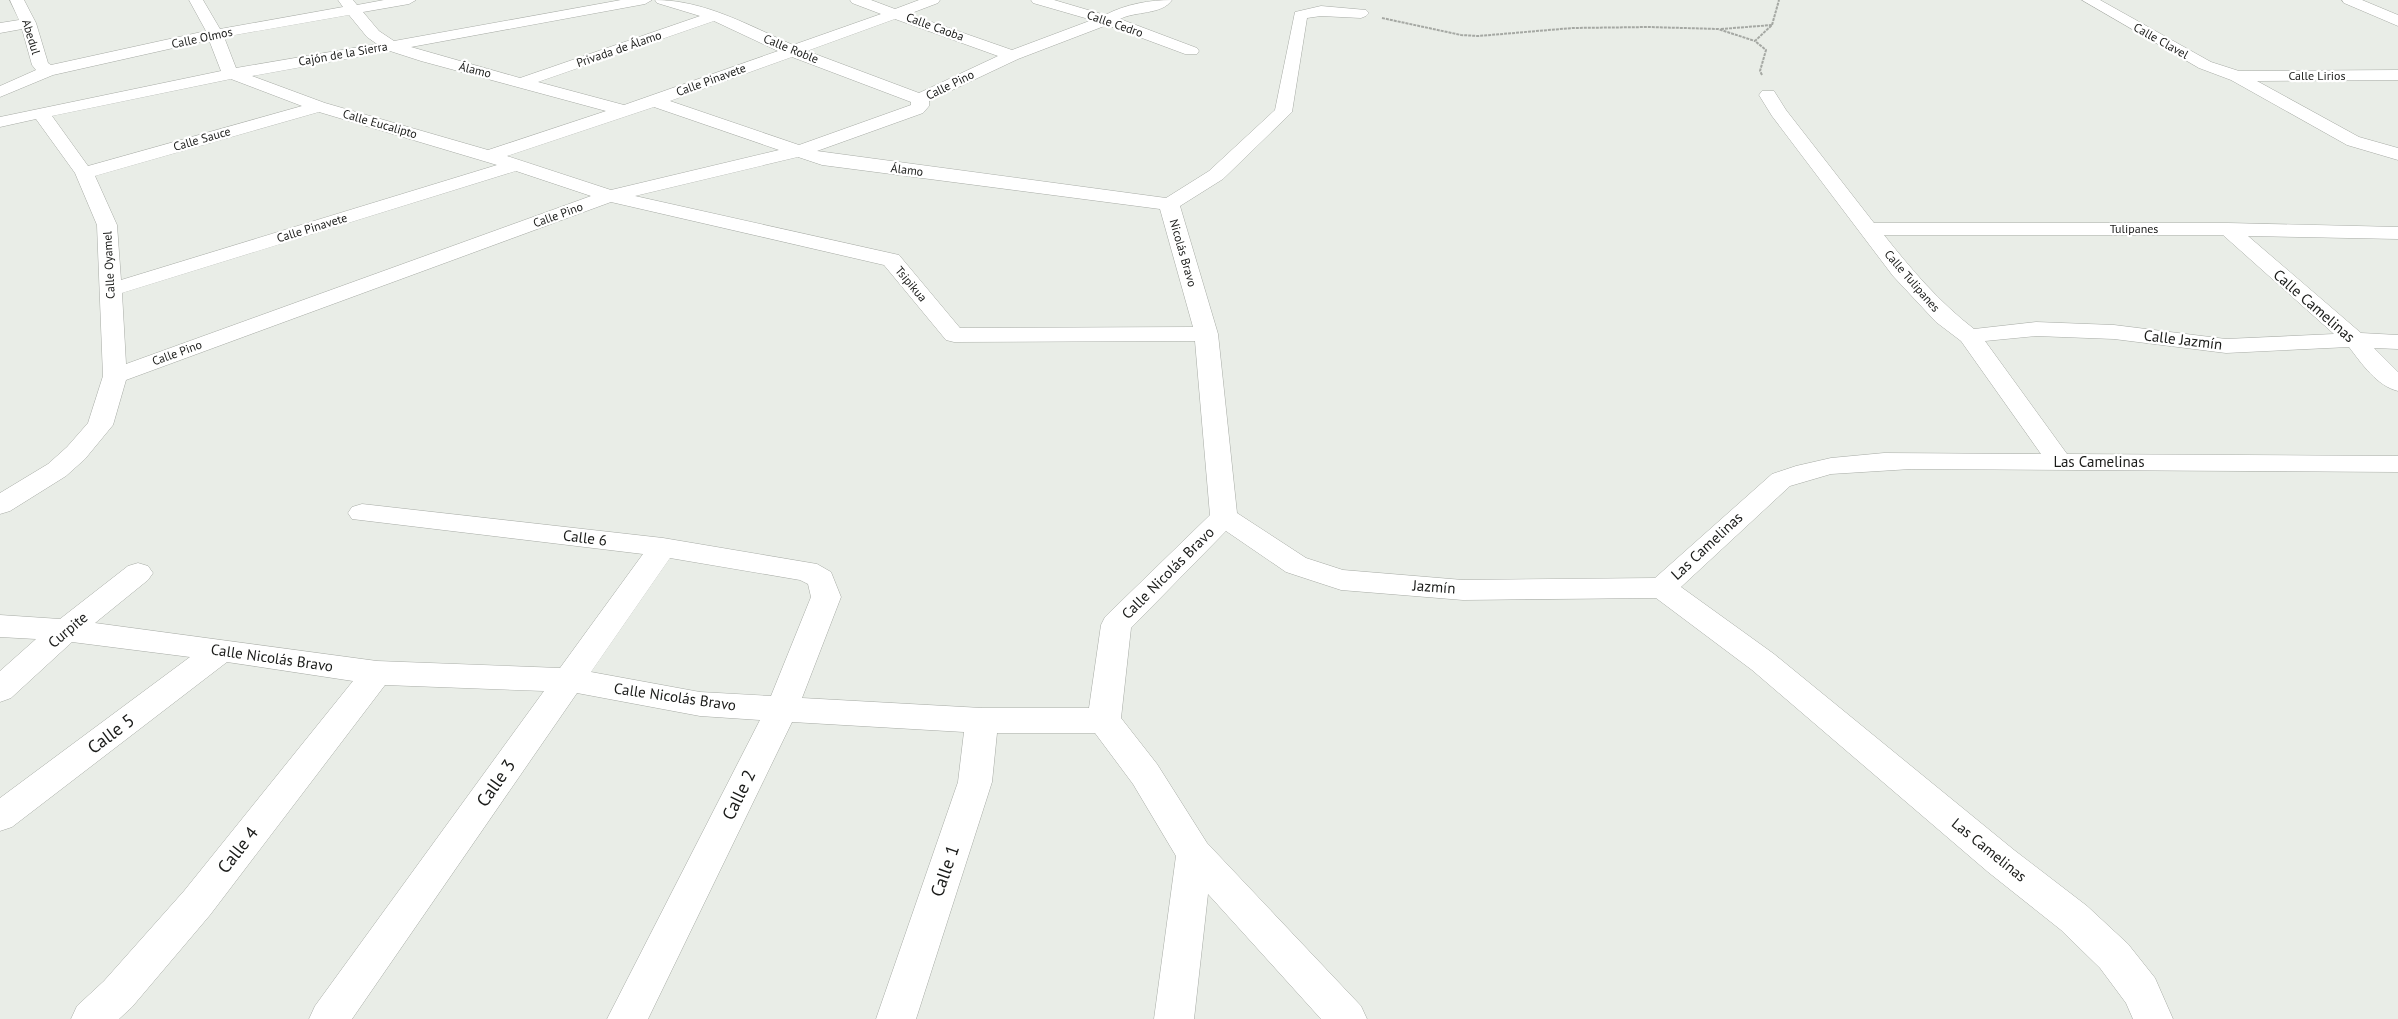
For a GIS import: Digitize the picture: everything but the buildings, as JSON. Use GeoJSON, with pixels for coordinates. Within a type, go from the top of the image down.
{"type":"FeatureCollection","features":[{"type":"Feature","properties":{"kind":"street","name":"Abedul"},"geometry":{"type":"LineString","coordinates":[[17,0],[28,23],[40,65],[48,72]]}},
{"type":"Feature","properties":{"kind":"street"},"geometry":{"type":"LineString","coordinates":[[196,0],[216,34],[230,73]]}},
{"type":"Feature","properties":{"kind":"street","name":"Calle Olmos"},"geometry":{"type":"LineString","coordinates":[[0,92],[48,72],[348,4],[409,0]]}},
{"type":"Feature","properties":{"kind":"street","name":"Cajón de la Sierra"},"geometry":{"type":"LineString","coordinates":[[0,122],[230,73],[494,30],[645,0]]}},
{"type":"Feature","properties":{"kind":"street","name":"Calle Roble"},"geometry":{"type":"LineString","coordinates":[[662,0],[714,16],[792,51],[920,99]]}},
{"type":"Feature","properties":{"kind":"street","name":"Calle Caoba"},"geometry":{"type":"LineString","coordinates":[[857,0],[1012,56]]}},
{"type":"Feature","properties":{"kind":"street","name":"Calle Pinavete"},"geometry":{"type":"LineString","coordinates":[[488,156],[622,110],[654,101],[933,0]]}},
{"type":"Feature","properties":{"kind":"street","name":"Calle Cedro"},"geometry":{"type":"LineString","coordinates":[[1038,0],[1108,20],[1191,51]]}},
{"type":"Feature","properties":{"kind":"street","name":"Calle Pino"},"geometry":{"type":"LineString","coordinates":[[115,376],[610,196],[799,151],[917,109],[920,106],[920,99],[1012,56],[1108,20],[1124,11],[1152,6],[1165,0]]}},
{"type":"Feature","properties":{"kind":"street","name":"Calle Clavel"},"geometry":{"type":"LineString","coordinates":[[2089,0],[2205,65],[2236,76]]}},
{"type":"Feature","properties":{"kind":"street"},"geometry":{"type":"LineString","coordinates":[[2349,0],[2398,21]]}},
{"type":"Feature","properties":{"kind":"street","name":"Álamo"},"geometry":{"type":"LineString","coordinates":[[348,4],[373,34],[392,46],[427,58],[622,110]]}},
{"type":"Feature","properties":{"kind":"street","name":"Nicolás Bravo"},"geometry":{"type":"LineString","coordinates":[[1224,517],[1206,334],[1169,204],[1185,197],[1234,160],[1283,112],[1300,15],[1320,11],[1361,13]]}},
{"type":"Feature","properties":{"kind":"street","name":"Privada de Álamo"},"geometry":{"type":"LineString","coordinates":[[522,82],[714,16]]}},
{"type":"Feature","properties":{"kind":"street"},"geometry":{"type":"LineString","coordinates":[[0,28],[28,23]]}},
{"type":"Feature","properties":{"kind":"street"},"geometry":{"type":"LineString","coordinates":[[10,70],[48,72]]}},
{"type":"Feature","properties":{"kind":"street","name":"Calle Eucalipto"},"geometry":{"type":"LineString","coordinates":[[230,73],[319,107],[488,156],[610,196]]}},
{"type":"Feature","properties":{"kind":"street"},"geometry":{"type":"LineString","coordinates":[[2236,76],[2345,137],[2398,154]]}},
{"type":"Feature","properties":{"kind":"street","name":"Calle Lirios"},"geometry":{"type":"LineString","coordinates":[[2236,76],[2393,78]]}},
{"type":"Feature","properties":{"kind":"street","name":"Calle Tulipanes"},"geometry":{"type":"LineString","coordinates":[[1768,95],[1778,112],[1901,271],[1944,318],[1969,336],[2060,462]]}},
{"type":"Feature","properties":{"kind":"street","name":"Álamo"},"geometry":{"type":"LineString","coordinates":[[654,101],[822,159],[1169,204]]}},
{"type":"Feature","properties":{"kind":"street","name":"Calle Sauce"},"geometry":{"type":"LineString","coordinates":[[84,173],[319,107]]}},
{"type":"Feature","properties":{"kind":"street","name":"Calle Oyamel"},"geometry":{"type":"LineString","coordinates":[[41,113],[84,173],[107,225],[115,376]]}},
{"type":"Feature","properties":{"kind":"street","name":"Calle Pinavete"},"geometry":{"type":"LineString","coordinates":[[110,290],[514,166]]}},
{"type":"Feature","properties":{"kind":"street","name":"Tsipikua"},"geometry":{"type":"LineString","coordinates":[[610,196],[891,260],[954,335],[1206,334]]}},
{"type":"Feature","properties":{"kind":"street","name":"Tulipanes"},"geometry":{"type":"LineString","coordinates":[[1869,229],[2228,229],[2398,233]]}},
{"type":"Feature","properties":{"kind":"street","name":"Calle Camelinas"},"geometry":{"type":"LineString","coordinates":[[2228,229],[2355,340],[2376,366],[2398,384]]}},
{"type":"Feature","properties":{"kind":"street","name":"Calle Jazmín"},"geometry":{"type":"LineString","coordinates":[[1969,336],[2036,329],[2114,332],[2226,346],[2355,340],[2398,342]]}},
{"type":"Feature","properties":{"kind":"street"},"geometry":{"type":"LineString","coordinates":[[0,505],[56,470],[76,453],[100,425],[115,376]]}},
{"type":"Feature","properties":{"kind":"street","name":"Las Camelinas"},"geometry":{"type":"LineString","coordinates":[[2153,1019],[2141,991],[2114,956],[2074,918],[2001,861],[1763,662],[1662,588],[1761,496],[1781,480],[1805,470],[1845,463],[2398,464]]}},
{"type":"Feature","properties":{"kind":"street","name":"Calle 6"},"geometry":{"type":"LineString","coordinates":[[362,513],[663,548],[808,571]]}},
{"type":"Feature","properties":{"kind":"street","name":"Jazmín"},"geometry":{"type":"LineString","coordinates":[[1224,517],[1296,565],[1341,580],[1462,590],[1662,588]]}},
{"type":"Feature","properties":{"kind":"street","name":"Calle Nicolás Bravo"},"geometry":{"type":"LineString","coordinates":[[0,626],[66,630],[221,650],[377,674],[568,680],[700,704],[982,721],[1104,720],[1116,625],[1224,517]]}},
{"type":"Feature","properties":{"kind":"street","name":"Calle 3"},"geometry":{"type":"LineString","coordinates":[[329,1019],[663,548]]}},
{"type":"Feature","properties":{"kind":"street","name":"Calle 2"},"geometry":{"type":"LineString","coordinates":[[627,1019],[781,710],[826,598],[821,579],[808,571]]}},
{"type":"Feature","properties":{"kind":"street","name":"Curpite"},"geometry":{"type":"LineString","coordinates":[[0,690],[66,630],[138,573]]}},
{"type":"Feature","properties":{"kind":"street","name":"Calle 5"},"geometry":{"type":"LineString","coordinates":[[0,817],[221,650]]}},
{"type":"Feature","properties":{"kind":"street","name":"Calle 4"},"geometry":{"type":"LineString","coordinates":[[91,1019],[118,994],[197,904],[377,674]]}},
{"type":"Feature","properties":{"kind":"street"},"geometry":{"type":"LineString","coordinates":[[1104,720],[1145,774],[1194,854],[1347,1019]]}},
{"type":"Feature","properties":{"kind":"street","name":"Calle 1"},"geometry":{"type":"LineString","coordinates":[[896,1019],[975,782],[982,721]]}},
{"type":"Feature","properties":{"kind":"street"},"geometry":{"type":"LineString","coordinates":[[1174,1019],[1194,854]]}},
{"type":"Feature","properties":{"kind":"path"},"geometry":{"type":"LineString","coordinates":[[1755,41],[1772,25],[1779,0]]}},
{"type":"Feature","properties":{"kind":"path"},"geometry":{"type":"LineString","coordinates":[[1361,13],[1443,32],[1478,36],[1573,28],[1649,27],[1718,29],[1772,25]]}},
{"type":"Feature","properties":{"kind":"path"},"geometry":{"type":"LineString","coordinates":[[1718,29],[1755,41],[1766,50],[1760,71],[1768,95]]}}]}
